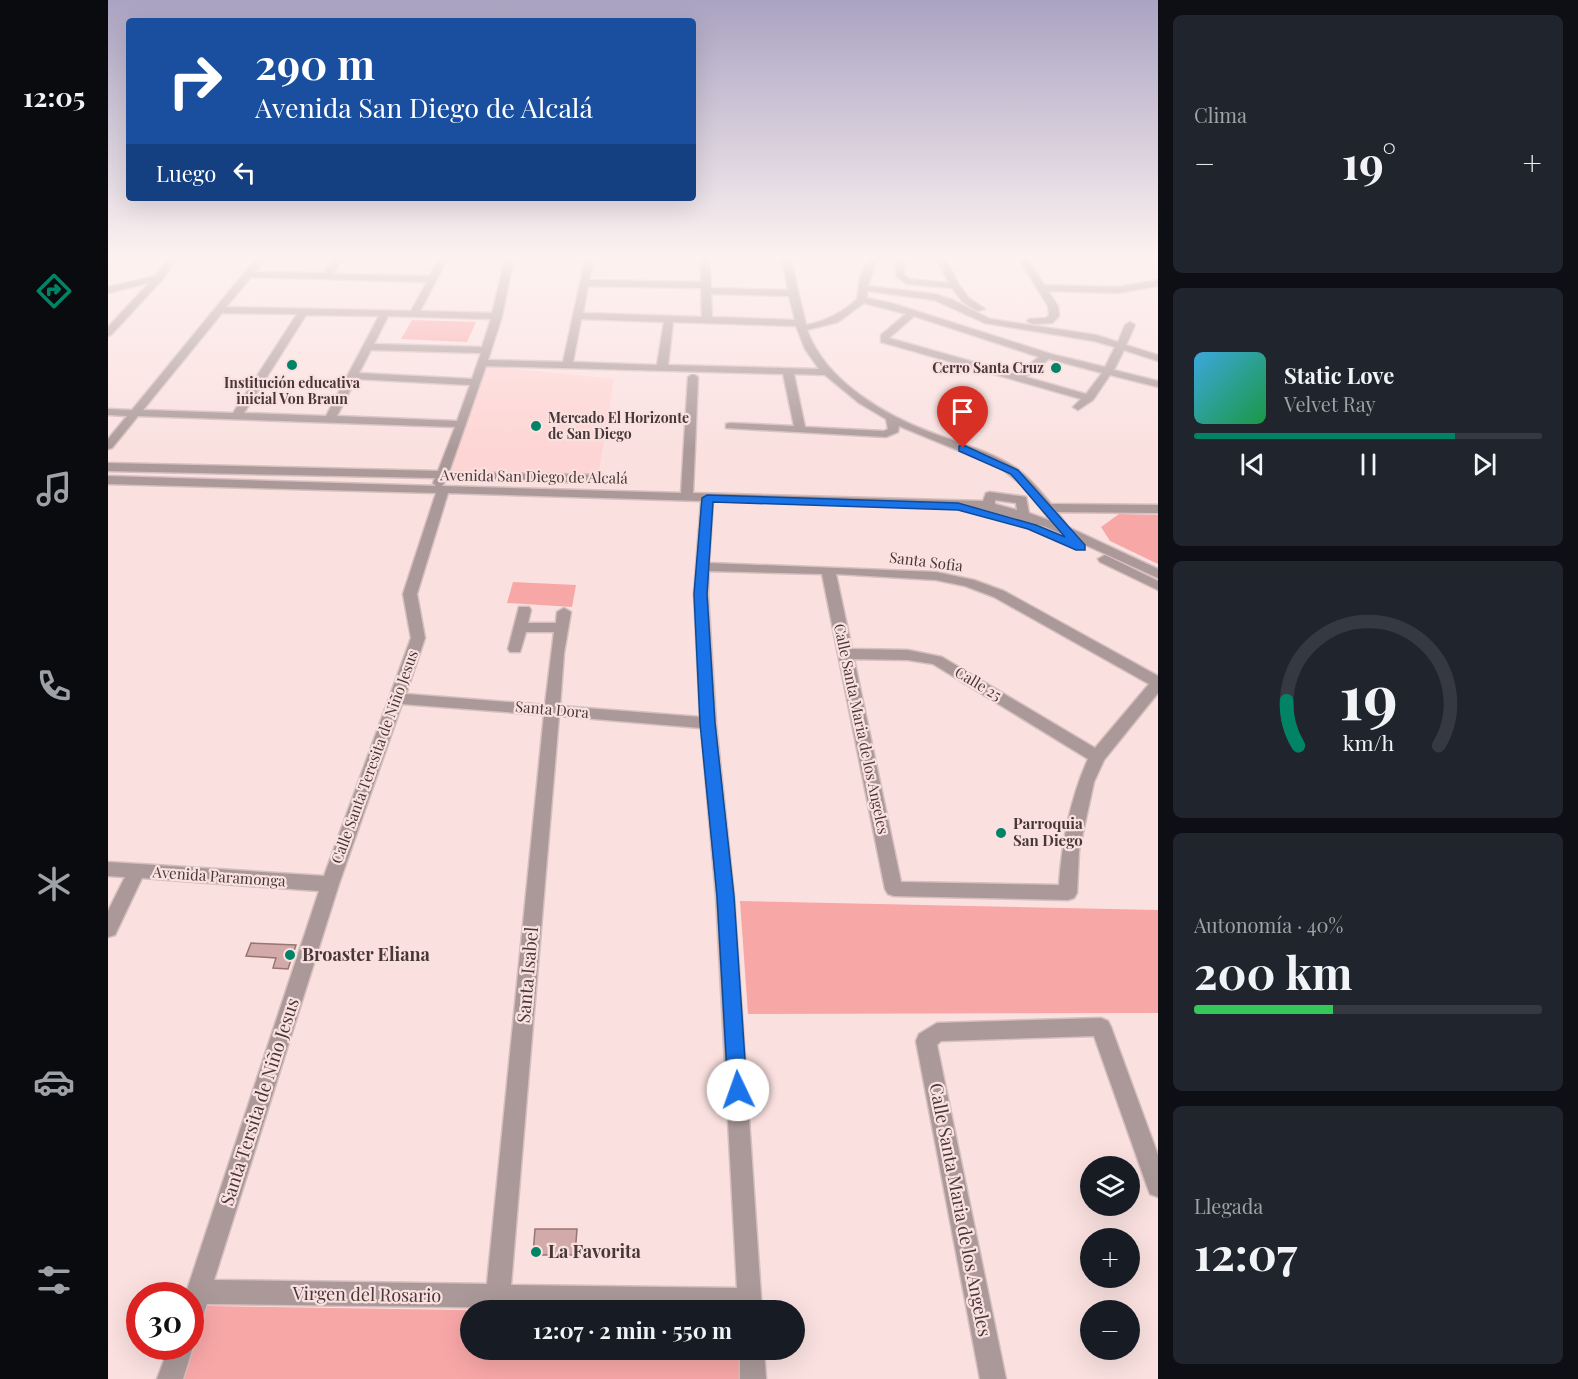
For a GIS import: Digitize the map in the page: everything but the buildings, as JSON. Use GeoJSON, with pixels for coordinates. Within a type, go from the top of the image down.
{"type":"FeatureCollection","features":[{"type":"Feature","properties":{"kind":"street"},"geometry":{"type":"LineString","coordinates":[[108,333],[120,320]]}},
{"type":"Feature","properties":{"kind":"street"},"geometry":{"type":"LineString","coordinates":[[108,446],[212,320]]}},
{"type":"Feature","properties":{"kind":"street"},"geometry":{"type":"LineString","coordinates":[[237,416],[298,320]]}},
{"type":"Feature","properties":{"kind":"street"},"geometry":{"type":"LineString","coordinates":[[330,419],[381,320]]}},
{"type":"Feature","properties":{"kind":"street","name":"Calle Santa Teresita de Niño Jesus"},"geometry":{"type":"LineString","coordinates":[[330,885],[418,638],[410,594],[440,491],[442,476],[462,424],[496,320]]}},
{"type":"Feature","properties":{"kind":"street"},"geometry":{"type":"LineString","coordinates":[[567,365],[578,320]]}},
{"type":"Feature","properties":{"kind":"street"},"geometry":{"type":"LineString","coordinates":[[662,368],[669,320]]}},
{"type":"Feature","properties":{"kind":"street"},"geometry":{"type":"LineString","coordinates":[[713,320],[801,326],[826,325],[836,320]]}},
{"type":"Feature","properties":{"kind":"street"},"geometry":{"type":"LineString","coordinates":[[800,320],[811,352],[826,372],[863,400],[909,428],[995,461],[1015,472],[1081,547]]}},
{"type":"Feature","properties":{"kind":"street"},"geometry":{"type":"LineString","coordinates":[[903,320],[884,337],[884,340],[1089,398]]}},
{"type":"Feature","properties":{"kind":"street"},"geometry":{"type":"LineString","coordinates":[[935,320],[1047,356],[1158,384]]}},
{"type":"Feature","properties":{"kind":"street"},"geometry":{"type":"LineString","coordinates":[[987,320],[1055,330],[1122,345],[1158,358]]}},
{"type":"Feature","properties":{"kind":"street"},"geometry":{"type":"LineString","coordinates":[[1020,320],[1050,320]]}},
{"type":"Feature","properties":{"kind":"street"},"geometry":{"type":"LineString","coordinates":[[1078,407],[1089,398],[1108,371],[1130,325]]}},
{"type":"Feature","properties":{"kind":"street"},"geometry":{"type":"LineString","coordinates":[[368,346],[487,350]]}},
{"type":"Feature","properties":{"kind":"street"},"geometry":{"type":"LineString","coordinates":[[1018,378],[1047,356]]}},
{"type":"Feature","properties":{"kind":"street"},"geometry":{"type":"LineString","coordinates":[[483,363],[826,372]]}},
{"type":"Feature","properties":{"kind":"street"},"geometry":{"type":"LineString","coordinates":[[788,371],[800,429]]}},
{"type":"Feature","properties":{"kind":"street"},"geometry":{"type":"LineString","coordinates":[[352,376],[476,382]]}},
{"type":"Feature","properties":{"kind":"street"},"geometry":{"type":"LineString","coordinates":[[687,498],[693,377]]}},
{"type":"Feature","properties":{"kind":"street"},"geometry":{"type":"LineString","coordinates":[[108,412],[462,424]]}},
{"type":"Feature","properties":{"kind":"street"},"geometry":{"type":"LineString","coordinates":[[730,426],[886,434],[894,430],[891,417]]}},
{"type":"Feature","properties":{"kind":"street","name":"Avenida San Diego de Alcalá"},"geometry":{"type":"LineString","coordinates":[[108,467],[603,479]]}},
{"type":"Feature","properties":{"kind":"street"},"geometry":{"type":"LineString","coordinates":[[519,493],[521,477]]}},
{"type":"Feature","properties":{"kind":"street","name":"Avenida San Diego de Alcalá"},"geometry":{"type":"LineString","coordinates":[[108,480],[988,506],[1023,514],[1066,530],[1158,574]]}},
{"type":"Feature","properties":{"kind":"street"},"geometry":{"type":"LineString","coordinates":[[988,506],[990,496],[1042,504],[1158,509]]}},
{"type":"Feature","properties":{"kind":"street"},"geometry":{"type":"LineString","coordinates":[[707,498],[701,594],[708,723],[725,896],[750,1300]]}},
{"type":"Feature","properties":{"kind":"street"},"geometry":{"type":"LineString","coordinates":[[1022,500],[1023,514]]}},
{"type":"Feature","properties":{"kind":"street","name":"Avenida San Diego de Alcalá"},"geometry":{"type":"LineString","coordinates":[[958,506],[1032,527],[1081,547],[1158,586]]}},
{"type":"Feature","properties":{"kind":"street","name":"Santa Sofia"},"geometry":{"type":"LineString","coordinates":[[702,567],[828,570],[936,576],[969,583],[999,594],[1158,682]]}},
{"type":"Feature","properties":{"kind":"street","name":"Calle Santa Maria de los Angeles"},"geometry":{"type":"LineString","coordinates":[[828,570],[894,889],[1068,893],[1070,851],[1076,815],[1086,782],[1097,757]]}},
{"type":"Feature","properties":{"kind":"street"},"geometry":{"type":"LineString","coordinates":[[515,649],[524,610]]}},
{"type":"Feature","properties":{"kind":"street","name":"Santa Isabel"},"geometry":{"type":"LineString","coordinates":[[497,1297],[504,1243],[557,653],[564,612]]}},
{"type":"Feature","properties":{"kind":"street"},"geometry":{"type":"LineString","coordinates":[[520,627],[562,628]]}},
{"type":"Feature","properties":{"kind":"street","name":"Calle 25"},"geometry":{"type":"LineString","coordinates":[[845,654],[908,655],[937,660],[1097,757]]}},
{"type":"Feature","properties":{"kind":"street"},"geometry":{"type":"LineString","coordinates":[[1097,757],[1158,682]]}},
{"type":"Feature","properties":{"kind":"street","name":"Santa Dora"},"geometry":{"type":"LineString","coordinates":[[396,698],[708,723]]}},
{"type":"Feature","properties":{"kind":"street","name":"Avenida Paramonga"},"geometry":{"type":"LineString","coordinates":[[108,869],[330,885]]}},
{"type":"Feature","properties":{"kind":"street"},"geometry":{"type":"LineString","coordinates":[[108,929],[137,871]]}},
{"type":"Feature","properties":{"kind":"street","name":"Santa Tersita de Niño Jesus"},"geometry":{"type":"LineString","coordinates":[[203,1282],[330,885]]}},
{"type":"Feature","properties":{"kind":"street","name":"Calle Santa Maria de los Angeles"},"geometry":{"type":"LineString","coordinates":[[993,1379],[926,1041],[937,1032],[1101,1027],[1158,1186]]}},
{"type":"Feature","properties":{"kind":"street","name":"Virgen del Rosario"},"geometry":{"type":"LineString","coordinates":[[204,1292],[592,1300]]}},
{"type":"Feature","properties":{"kind":"street"},"geometry":{"type":"LineString","coordinates":[[171,1379],[177,1360]]}},
{"type":"Feature","properties":{"kind":"street"},"geometry":{"type":"LineString","coordinates":[[752,1360],[753,1379]]}},
{"type":"Feature","properties":{"kind":"shaded area"},"geometry":{"type":"Polygon","coordinates":[[[412,320],[476,322],[467,342],[401,339],[412,320]]]}},
{"type":"Feature","properties":{"kind":"shaded area","name":"Mercado El Horizonte de San Diego"},"geometry":{"type":"Polygon","coordinates":[[[485,366],[614,379],[598,477],[450,472],[485,366]]]}},
{"type":"Feature","properties":{"kind":"shaded area"},"geometry":{"type":"Polygon","coordinates":[[[1119,514],[1158,515],[1158,564],[1110,541],[1101,527],[1119,514]]]}},
{"type":"Feature","properties":{"kind":"shaded area"},"geometry":{"type":"Polygon","coordinates":[[[513,582],[576,585],[572,607],[507,603],[513,582]]]}},
{"type":"Feature","properties":{"kind":"shaded area"},"geometry":{"type":"Polygon","coordinates":[[[740,901],[1158,910],[1158,1013],[748,1014],[740,901]]]}},
{"type":"Feature","properties":{"kind":"shaded area"},"geometry":{"type":"Polygon","coordinates":[[[207,1306],[460,1310],[460,1360],[740,1360],[741,1379],[184,1379],[190,1360],[204,1360],[204,1316],[207,1306]]]}},
{"type":"Feature","properties":{"kind":"place","name":"Institución educativa inicial Von Braun"},"geometry":{"type":"Point","coordinates":[292,365]}},
{"type":"Feature","properties":{"kind":"place","name":"Cerro Santa Cruz"},"geometry":{"type":"Point","coordinates":[1056,368]}},
{"type":"Feature","properties":{"kind":"place","name":"Mercado El Horizonte de San Diego"},"geometry":{"type":"Point","coordinates":[536,426]}},
{"type":"Feature","properties":{"kind":"place","name":"Parroquia San Diego"},"geometry":{"type":"Point","coordinates":[1001,833]}},
{"type":"Feature","properties":{"kind":"place","name":"Broaster Eliana"},"geometry":{"type":"Point","coordinates":[290,955]}},
{"type":"Feature","properties":{"kind":"place","name":"La Favorita"},"geometry":{"type":"Point","coordinates":[536,1252]}},
{"type":"Feature","properties":{"kind":"route"},"geometry":{"type":"LineString","coordinates":[[738,1090],[725,896],[708,723],[701,594],[707,498],[958,506],[1032,527],[1081,547],[1015,472],[963,448]]}}]}
